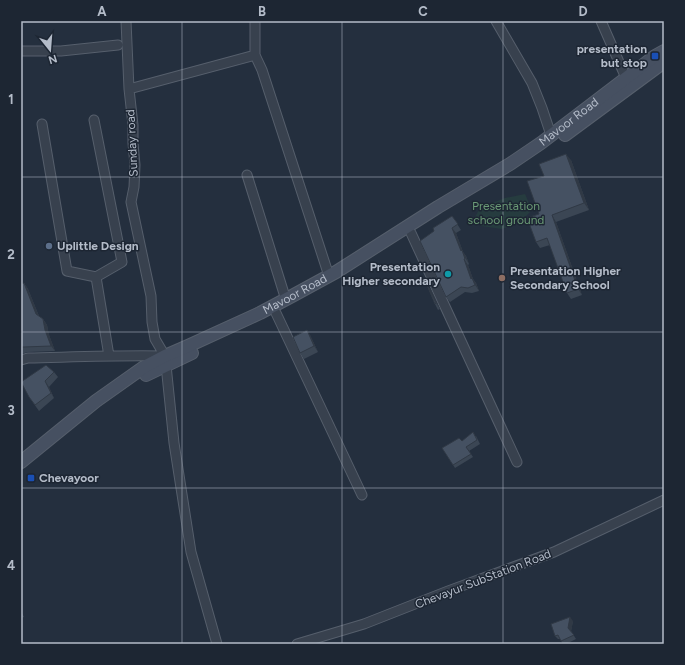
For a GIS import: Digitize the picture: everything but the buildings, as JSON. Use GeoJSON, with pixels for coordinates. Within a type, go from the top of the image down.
{"type":"FeatureCollection","features":[{"type":"Feature","properties":{"kind":"main road","name":"Mavoor Road"},"geometry":{"type":"LineString","coordinates":[[21,471],[104,404],[188,346],[286,300],[387,241],[438,207],[510,164],[551,135],[655,56],[664,51]]}},
{"type":"Feature","properties":{"kind":"main road","name":"Mavoor Road"},"geometry":{"type":"LineString","coordinates":[[21,462],[96,401],[144,367],[166,361],[276,313],[337,280],[512,171],[580,124],[664,62]]}},
{"type":"Feature","properties":{"kind":"street","name":"Sunday road"},"geometry":{"type":"LineString","coordinates":[[126,21],[132,143],[135,165],[134,187],[131,202],[151,296],[152,322],[155,339],[166,361]]}},
{"type":"Feature","properties":{"kind":"street"},"geometry":{"type":"LineString","coordinates":[[255,21],[255,55],[262,70],[329,276]]}},
{"type":"Feature","properties":{"kind":"street"},"geometry":{"type":"LineString","coordinates":[[496,21],[532,83],[551,135]]}},
{"type":"Feature","properties":{"kind":"street"},"geometry":{"type":"LineString","coordinates":[[601,21],[626,78]]}},
{"type":"Feature","properties":{"kind":"street"},"geometry":{"type":"LineString","coordinates":[[21,51],[61,51],[118,45]]}},
{"type":"Feature","properties":{"kind":"street"},"geometry":{"type":"LineString","coordinates":[[130,89],[255,55]]}},
{"type":"Feature","properties":{"kind":"street"},"geometry":{"type":"LineString","coordinates":[[42,124],[67,271],[96,277],[122,262],[94,120]]}},
{"type":"Feature","properties":{"kind":"street"},"geometry":{"type":"LineString","coordinates":[[247,175],[286,300]]}},
{"type":"Feature","properties":{"kind":"street"},"geometry":{"type":"LineString","coordinates":[[411,233],[517,462]]}},
{"type":"Feature","properties":{"kind":"street"},"geometry":{"type":"LineString","coordinates":[[96,277],[109,356]]}},
{"type":"Feature","properties":{"kind":"street"},"geometry":{"type":"LineString","coordinates":[[276,313],[362,496]]}},
{"type":"Feature","properties":{"kind":"street"},"geometry":{"type":"LineString","coordinates":[[21,360],[28,358],[129,355],[166,361],[174,443],[191,552],[217,644]]}},
{"type":"Feature","properties":{"kind":"street","name":"Chevayur SubStation Road"},"geometry":{"type":"LineString","coordinates":[[297,644],[364,624],[554,552],[664,500]]}},
{"type":"Feature","properties":{"kind":"green space","name":"Presentation school ground"},"geometry":{"type":"Polygon","coordinates":[[[525,194],[532,210],[520,222],[502,229],[481,226],[475,217],[480,208],[505,198],[525,194]]]}},
{"type":"Feature","properties":{"kind":"place","name":"presentation but stop"},"geometry":{"type":"Point","coordinates":[655,56]}},
{"type":"Feature","properties":{"kind":"place","name":"Uplittle Design"},"geometry":{"type":"Point","coordinates":[49,246]}},
{"type":"Feature","properties":{"kind":"place","name":"Presentation Higher secondary"},"geometry":{"type":"Point","coordinates":[448,274]}},
{"type":"Feature","properties":{"kind":"place","name":"Presentation Higher Secondary School"},"geometry":{"type":"Point","coordinates":[502,278]}},
{"type":"Feature","properties":{"kind":"place","name":"Chevayoor"},"geometry":{"type":"Point","coordinates":[31,478]}}]}
